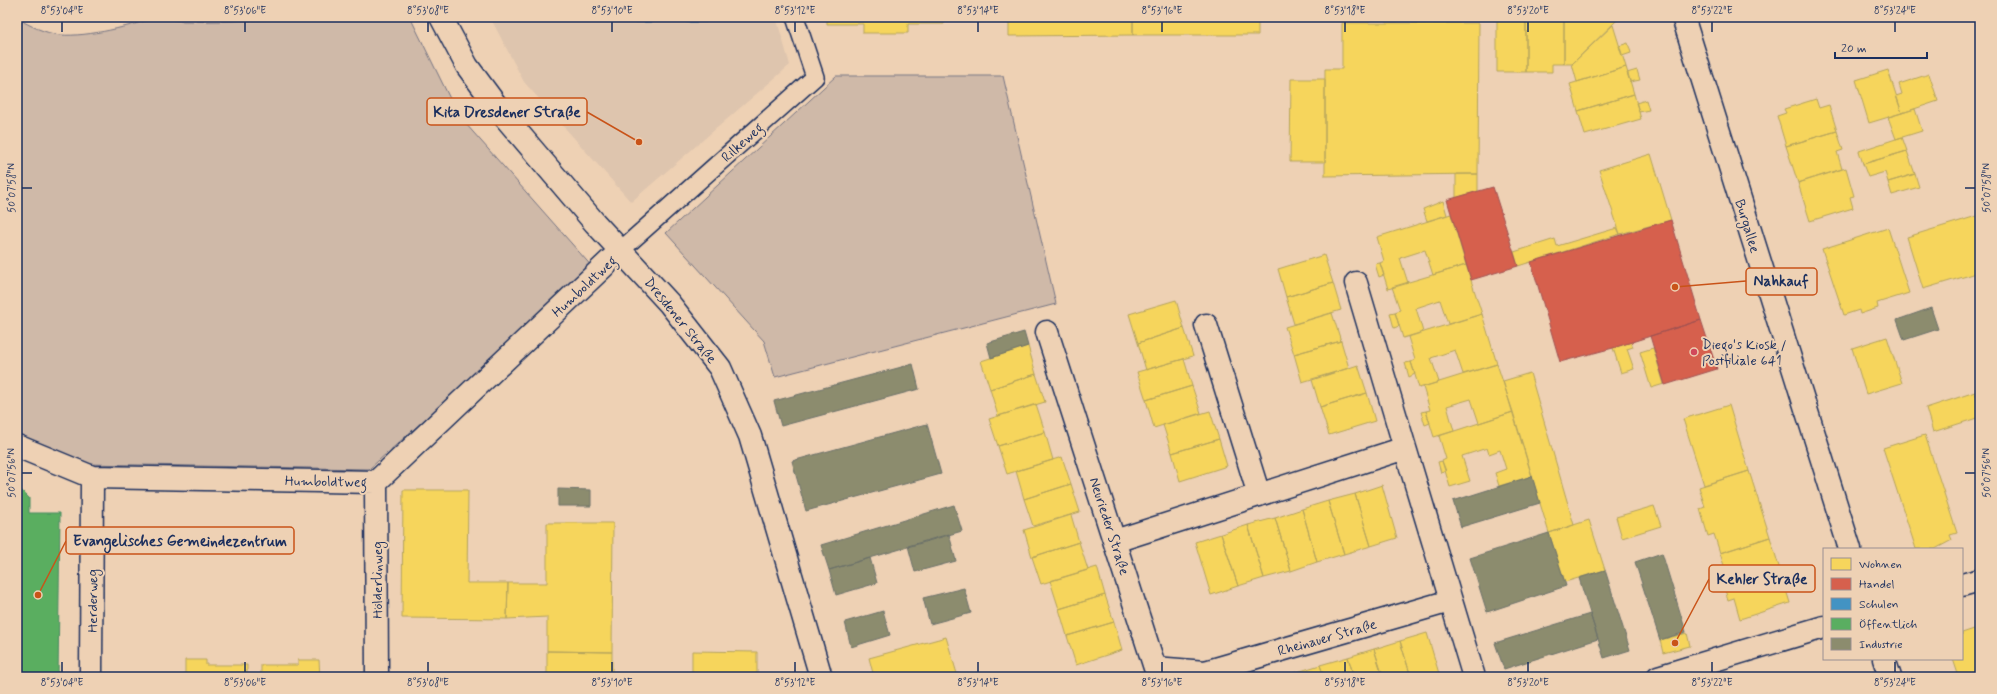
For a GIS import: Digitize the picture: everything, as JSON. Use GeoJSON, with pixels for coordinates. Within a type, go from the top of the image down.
{"type":"FeatureCollection","features":[{"type":"Feature","properties":{"kind":"street","name":"Dresdener Straße"},"geometry":{"type":"LineString","coordinates":[[441,17],[467,66],[504,116],[595,224],[622,250],[669,303],[720,368],[735,399],[750,436],[821,677]]}},
{"type":"Feature","properties":{"kind":"street","name":"Burgallee"},"geometry":{"type":"LineString","coordinates":[[1683,17],[1850,548]]}},
{"type":"Feature","properties":{"kind":"street","name":"Humboldtweg"},"geometry":{"type":"LineString","coordinates":[[17,446],[92,477],[376,482],[622,250]]}},
{"type":"Feature","properties":{"kind":"street"},"geometry":{"type":"LineString","coordinates":[[1356,283],[1474,677]]}},
{"type":"Feature","properties":{"kind":"street"},"geometry":{"type":"LineString","coordinates":[[1206,325],[1259,495]]}},
{"type":"Feature","properties":{"kind":"street","name":"Neurieder Straße"},"geometry":{"type":"LineString","coordinates":[[1046,332],[1155,668],[1205,675]]}},
{"type":"Feature","properties":{"kind":"street"},"geometry":{"type":"LineString","coordinates":[[1114,541],[1405,448]]}},
{"type":"Feature","properties":{"kind":"street","name":"Herderweg"},"geometry":{"type":"LineString","coordinates":[[91,677],[92,477]]}},
{"type":"Feature","properties":{"kind":"street","name":"Hölderlinweg"},"geometry":{"type":"LineString","coordinates":[[376,482],[377,677]]}},
{"type":"Feature","properties":{"kind":"street"},"geometry":{"type":"LineString","coordinates":[[1963,585],[1980,580]]}},
{"type":"Feature","properties":{"kind":"street","name":"Rheinauer Straße"},"geometry":{"type":"LineString","coordinates":[[1205,675],[1450,601]]}},
{"type":"Feature","properties":{"kind":"street"},"geometry":{"type":"LineString","coordinates":[[1658,677],[1823,627]]}},
{"type":"Feature","properties":{"kind":"street"},"geometry":{"type":"LineString","coordinates":[[1884,660],[1890,677]]}},
{"type":"Feature","properties":{"kind":"lane","name":"Rilkeweg"},"geometry":{"type":"LineString","coordinates":[[622,250],[815,77],[795,17]]}},
{"type":"Feature","properties":{"kind":"shaded area"},"geometry":{"type":"Polygon","coordinates":[[[158,17],[180,21],[230,21],[265,20],[282,17],[410,17],[458,115],[594,269],[369,469],[85,464],[17,433],[17,18],[49,33],[72,35],[97,33],[158,17]]]}},
{"type":"Feature","properties":{"kind":"shaded area"},"geometry":{"type":"Polygon","coordinates":[[[490,17],[776,17],[790,65],[631,202],[524,82],[490,17]]]}},
{"type":"Feature","properties":{"kind":"shaded area"},"geometry":{"type":"Polygon","coordinates":[[[836,76],[1003,76],[1056,304],[775,377],[764,341],[666,233],[836,76]]]}},
{"type":"Feature","properties":{"kind":"building: Wohnen"},"geometry":{"type":"Polygon","coordinates":[[[827,17],[944,17],[944,24],[908,24],[908,33],[863,33],[863,24],[827,24],[827,17]]]}},
{"type":"Feature","properties":{"kind":"building: Wohnen"},"geometry":{"type":"Polygon","coordinates":[[[1009,17],[1133,17],[1133,35],[1009,36],[1009,17]]]}},
{"type":"Feature","properties":{"kind":"building: Wohnen"},"geometry":{"type":"Polygon","coordinates":[[[1133,17],[1258,17],[1258,35],[1133,35],[1133,17]]]}},
{"type":"Feature","properties":{"kind":"building: Wohnen"},"geometry":{"type":"Polygon","coordinates":[[[1497,17],[1526,17],[1526,72],[1497,72],[1497,17]]]}},
{"type":"Feature","properties":{"kind":"building: Wohnen"},"geometry":{"type":"Polygon","coordinates":[[[1526,17],[1564,17],[1564,64],[1552,64],[1552,72],[1526,72],[1526,17]]]}},
{"type":"Feature","properties":{"kind":"building: Wohnen"},"geometry":{"type":"Polygon","coordinates":[[[1564,17],[1613,17],[1617,20],[1572,64],[1564,64],[1564,17]]]}},
{"type":"Feature","properties":{"kind":"building: Wohnen"},"geometry":{"type":"Polygon","coordinates":[[[1342,23],[1479,23],[1478,174],[1325,176],[1325,69],[1342,69],[1342,23]]]}},
{"type":"Feature","properties":{"kind":"building: Wohnen"},"geometry":{"type":"Polygon","coordinates":[[[1613,25],[1626,67],[1577,82],[1572,64],[1613,25]]]}},
{"type":"Feature","properties":{"kind":"building: Wohnen"},"geometry":{"type":"Polygon","coordinates":[[[1628,43],[1631,53],[1622,56],[1619,46],[1628,43]]]}},
{"type":"Feature","properties":{"kind":"building: Wohnen"},"geometry":{"type":"Polygon","coordinates":[[[1626,67],[1634,94],[1578,111],[1570,84],[1626,67]]]}},
{"type":"Feature","properties":{"kind":"building: Wohnen"},"geometry":{"type":"Polygon","coordinates":[[[1637,70],[1640,80],[1630,82],[1627,73],[1637,70]]]}},
{"type":"Feature","properties":{"kind":"building: Wohnen"},"geometry":{"type":"Polygon","coordinates":[[[1888,70],[1902,113],[1869,123],[1856,80],[1888,70]]]}},
{"type":"Feature","properties":{"kind":"building: Wohnen"},"geometry":{"type":"Polygon","coordinates":[[[1929,74],[1938,101],[1902,113],[1896,96],[1902,94],[1899,84],[1929,74]]]}},
{"type":"Feature","properties":{"kind":"building: Wohnen"},"geometry":{"type":"Polygon","coordinates":[[[1291,79],[1325,79],[1325,162],[1290,162],[1291,79]]]}},
{"type":"Feature","properties":{"kind":"building: Wohnen"},"geometry":{"type":"Polygon","coordinates":[[[1634,94],[1641,119],[1585,135],[1578,111],[1634,94]]]}},
{"type":"Feature","properties":{"kind":"building: Wohnen"},"geometry":{"type":"Polygon","coordinates":[[[1816,99],[1819,108],[1829,105],[1837,131],[1786,146],[1777,116],[1786,113],[1784,109],[1816,99]]]}},
{"type":"Feature","properties":{"kind":"building: Wohnen"},"geometry":{"type":"Polygon","coordinates":[[[1646,100],[1649,110],[1639,112],[1636,103],[1646,100]]]}},
{"type":"Feature","properties":{"kind":"building: Wohnen"},"geometry":{"type":"Polygon","coordinates":[[[1915,109],[1922,131],[1896,139],[1888,117],[1915,109]]]}},
{"type":"Feature","properties":{"kind":"building: Wohnen"},"geometry":{"type":"Polygon","coordinates":[[[1837,131],[1843,150],[1837,152],[1842,169],[1798,183],[1786,146],[1837,131]]]}},
{"type":"Feature","properties":{"kind":"building: Wohnen"},"geometry":{"type":"Polygon","coordinates":[[[1902,137],[1907,151],[1863,164],[1859,151],[1902,137]]]}},
{"type":"Feature","properties":{"kind":"building: Wohnen"},"geometry":{"type":"Polygon","coordinates":[[[1907,151],[1915,174],[1888,182],[1885,172],[1868,177],[1863,164],[1907,151]]]}},
{"type":"Feature","properties":{"kind":"building: Wohnen"},"geometry":{"type":"Polygon","coordinates":[[[1651,154],[1671,220],[1620,234],[1599,170],[1651,154]]]}},
{"type":"Feature","properties":{"kind":"building: Wohnen"},"geometry":{"type":"Polygon","coordinates":[[[1846,168],[1854,196],[1850,197],[1853,208],[1810,221],[1798,183],[1846,168]]]}},
{"type":"Feature","properties":{"kind":"building: Wohnen"},"geometry":{"type":"Polygon","coordinates":[[[1456,174],[1478,174],[1478,191],[1456,198],[1456,174]]]}},
{"type":"Feature","properties":{"kind":"building: Wohnen"},"geometry":{"type":"Polygon","coordinates":[[[1915,174],[1919,187],[1892,195],[1888,182],[1915,174]]]}},
{"type":"Feature","properties":{"kind":"building: Wohnen"},"geometry":{"type":"Polygon","coordinates":[[[1443,201],[1447,215],[1427,221],[1423,209],[1443,201]]]}},
{"type":"Feature","properties":{"kind":"building: Wohnen"},"geometry":{"type":"Polygon","coordinates":[[[1451,214],[1466,265],[1433,275],[1425,250],[1400,258],[1408,283],[1388,289],[1380,263],[1384,261],[1377,237],[1451,214]]]}},
{"type":"Feature","properties":{"kind":"building: Wohnen"},"geometry":{"type":"Polygon","coordinates":[[[1980,215],[1980,272],[1923,289],[1907,237],[1980,215]]]}},
{"type":"Feature","properties":{"kind":"building: Wohnen"},"geometry":{"type":"Polygon","coordinates":[[[1617,228],[1620,234],[1518,266],[1514,252],[1555,239],[1557,246],[1617,228]]]}},
{"type":"Feature","properties":{"kind":"building: Wohnen"},"geometry":{"type":"Polygon","coordinates":[[[1888,228],[1909,293],[1877,303],[1878,308],[1860,314],[1859,310],[1844,315],[1822,249],[1888,228]]]}},
{"type":"Feature","properties":{"kind":"building: Wohnen"},"geometry":{"type":"Polygon","coordinates":[[[1324,255],[1333,283],[1286,297],[1278,269],[1324,255]]]}},
{"type":"Feature","properties":{"kind":"building: Wohnen"},"geometry":{"type":"Polygon","coordinates":[[[1380,263],[1384,275],[1379,277],[1375,264],[1380,263]]]}},
{"type":"Feature","properties":{"kind":"building: Wohnen"},"geometry":{"type":"Polygon","coordinates":[[[1466,265],[1482,314],[1448,324],[1440,300],[1416,308],[1423,332],[1403,338],[1395,312],[1400,310],[1392,287],[1466,265]]]}},
{"type":"Feature","properties":{"kind":"building: Wohnen"},"geometry":{"type":"Polygon","coordinates":[[[1333,283],[1341,310],[1294,324],[1286,297],[1333,283]]]}},
{"type":"Feature","properties":{"kind":"building: Wohnen"},"geometry":{"type":"Polygon","coordinates":[[[1176,300],[1184,328],[1138,343],[1129,314],[1176,300]]]}},
{"type":"Feature","properties":{"kind":"building: Wohnen"},"geometry":{"type":"Polygon","coordinates":[[[1395,312],[1399,326],[1394,328],[1390,313],[1395,312]]]}},
{"type":"Feature","properties":{"kind":"building: Wohnen"},"geometry":{"type":"Polygon","coordinates":[[[1332,313],[1341,341],[1294,354],[1285,327],[1332,313]]]}},
{"type":"Feature","properties":{"kind":"building: Wohnen"},"geometry":{"type":"Polygon","coordinates":[[[1482,314],[1497,364],[1463,374],[1455,350],[1431,358],[1439,382],[1419,388],[1411,362],[1415,360],[1408,337],[1482,314]]]}},
{"type":"Feature","properties":{"kind":"building: Wohnen"},"geometry":{"type":"Polygon","coordinates":[[[1184,328],[1193,356],[1146,370],[1138,343],[1184,328]]]}},
{"type":"Feature","properties":{"kind":"building: Wohnen"},"geometry":{"type":"Polygon","coordinates":[[[1887,337],[1902,383],[1866,394],[1852,348],[1887,337]]]}},
{"type":"Feature","properties":{"kind":"building: Wohnen"},"geometry":{"type":"Polygon","coordinates":[[[1341,341],[1349,368],[1302,382],[1294,354],[1341,341]]]}},
{"type":"Feature","properties":{"kind":"building: Wohnen"},"geometry":{"type":"Polygon","coordinates":[[[1631,342],[1633,347],[1627,349],[1634,369],[1621,373],[1613,348],[1631,342]]]}},
{"type":"Feature","properties":{"kind":"building: Wohnen"},"geometry":{"type":"Polygon","coordinates":[[[1028,346],[1036,374],[990,389],[981,361],[1028,346]]]}},
{"type":"Feature","properties":{"kind":"building: Wohnen"},"geometry":{"type":"Polygon","coordinates":[[[1653,348],[1664,384],[1651,388],[1640,352],[1653,348]]]}},
{"type":"Feature","properties":{"kind":"building: Wohnen"},"geometry":{"type":"Polygon","coordinates":[[[1184,359],[1192,386],[1146,400],[1137,372],[1184,359]]]}},
{"type":"Feature","properties":{"kind":"building: Wohnen"},"geometry":{"type":"Polygon","coordinates":[[[1411,362],[1415,374],[1409,377],[1405,363],[1411,362]]]}},
{"type":"Feature","properties":{"kind":"building: Wohnen"},"geometry":{"type":"Polygon","coordinates":[[[1497,364],[1513,412],[1479,423],[1471,399],[1447,406],[1454,431],[1434,437],[1426,411],[1430,410],[1423,387],[1497,364]]]}},
{"type":"Feature","properties":{"kind":"building: Wohnen"},"geometry":{"type":"Polygon","coordinates":[[[1358,365],[1367,393],[1320,407],[1312,380],[1358,365]]]}},
{"type":"Feature","properties":{"kind":"building: Wohnen"},"geometry":{"type":"Polygon","coordinates":[[[1530,373],[1574,525],[1549,533],[1503,381],[1530,373]]]}},
{"type":"Feature","properties":{"kind":"building: Wohnen"},"geometry":{"type":"Polygon","coordinates":[[[1036,374],[1045,402],[998,416],[990,389],[1036,374]]]}},
{"type":"Feature","properties":{"kind":"building: Wohnen"},"geometry":{"type":"Polygon","coordinates":[[[1192,386],[1201,413],[1154,428],[1146,400],[1192,386]]]}},
{"type":"Feature","properties":{"kind":"building: Wohnen"},"geometry":{"type":"Polygon","coordinates":[[[1980,390],[1980,410],[1975,392],[1980,390]]]}},
{"type":"Feature","properties":{"kind":"building: Wohnen"},"geometry":{"type":"Polygon","coordinates":[[[1975,392],[1980,410],[1980,417],[1933,432],[1926,408],[1975,392]]]}},
{"type":"Feature","properties":{"kind":"building: Wohnen"},"geometry":{"type":"Polygon","coordinates":[[[1367,393],[1375,421],[1329,435],[1320,407],[1367,393]]]}},
{"type":"Feature","properties":{"kind":"building: Wohnen"},"geometry":{"type":"Polygon","coordinates":[[[1036,404],[1045,432],[998,446],[989,419],[1036,404]]]}},
{"type":"Feature","properties":{"kind":"building: Wohnen"},"geometry":{"type":"Polygon","coordinates":[[[1729,405],[1749,471],[1704,485],[1683,419],[1729,405]]]}},
{"type":"Feature","properties":{"kind":"building: Wohnen"},"geometry":{"type":"Polygon","coordinates":[[[1210,411],[1219,439],[1172,453],[1163,425],[1210,411]]]}},
{"type":"Feature","properties":{"kind":"building: Wohnen"},"geometry":{"type":"Polygon","coordinates":[[[1426,411],[1430,423],[1425,425],[1421,412],[1426,411]]]}},
{"type":"Feature","properties":{"kind":"building: Wohnen"},"geometry":{"type":"Polygon","coordinates":[[[1513,412],[1532,476],[1499,486],[1495,473],[1506,469],[1500,450],[1489,454],[1487,448],[1462,456],[1470,481],[1450,487],[1442,461],[1446,459],[1439,436],[1513,412]]]}},
{"type":"Feature","properties":{"kind":"building: Wohnen"},"geometry":{"type":"Polygon","coordinates":[[[1045,432],[1053,460],[1007,474],[998,446],[1045,432]]]}},
{"type":"Feature","properties":{"kind":"building: Wohnen"},"geometry":{"type":"Polygon","coordinates":[[[1925,435],[1957,533],[1950,535],[1952,540],[1937,548],[1916,548],[1883,448],[1925,435]]]}},
{"type":"Feature","properties":{"kind":"building: Wohnen"},"geometry":{"type":"Polygon","coordinates":[[[1219,439],[1227,466],[1180,481],[1172,453],[1219,439]]]}},
{"type":"Feature","properties":{"kind":"building: Wohnen"},"geometry":{"type":"Polygon","coordinates":[[[1062,457],[1071,484],[1024,499],[1016,471],[1062,457]]]}},
{"type":"Feature","properties":{"kind":"building: Wohnen"},"geometry":{"type":"Polygon","coordinates":[[[1442,461],[1446,471],[1441,473],[1438,462],[1442,461]]]}},
{"type":"Feature","properties":{"kind":"building: Wohnen"},"geometry":{"type":"Polygon","coordinates":[[[1749,471],[1770,537],[1720,553],[1714,534],[1708,536],[1700,509],[1705,507],[1699,487],[1749,471]]]}},
{"type":"Feature","properties":{"kind":"building: Wohnen"},"geometry":{"type":"Polygon","coordinates":[[[1071,484],[1080,512],[1033,526],[1024,499],[1071,484]]]}},
{"type":"Feature","properties":{"kind":"building: Wohnen"},"geometry":{"type":"Polygon","coordinates":[[[1382,485],[1397,538],[1371,546],[1355,494],[1382,485]]]}},
{"type":"Feature","properties":{"kind":"building: Wohnen"},"geometry":{"type":"Polygon","coordinates":[[[403,490],[468,490],[467,583],[508,583],[507,619],[402,618],[403,490]]]}},
{"type":"Feature","properties":{"kind":"building: Wohnen"},"geometry":{"type":"Polygon","coordinates":[[[1355,494],[1371,546],[1344,554],[1328,501],[1355,494]]]}},
{"type":"Feature","properties":{"kind":"building: Wohnen"},"geometry":{"type":"Polygon","coordinates":[[[1328,501],[1344,554],[1317,562],[1302,509],[1328,501]]]}},
{"type":"Feature","properties":{"kind":"building: Wohnen"},"geometry":{"type":"Polygon","coordinates":[[[1654,506],[1661,526],[1622,538],[1616,517],[1654,506]]]}},
{"type":"Feature","properties":{"kind":"building: Wohnen"},"geometry":{"type":"Polygon","coordinates":[[[1302,509],[1317,562],[1291,571],[1275,518],[1302,509]]]}},
{"type":"Feature","properties":{"kind":"building: Wohnen"},"geometry":{"type":"Polygon","coordinates":[[[1071,515],[1079,542],[1032,557],[1024,530],[1071,515]]]}},
{"type":"Feature","properties":{"kind":"building: Wohnen"},"geometry":{"type":"Polygon","coordinates":[[[1275,518],[1291,571],[1264,578],[1248,525],[1275,518]]]}},
{"type":"Feature","properties":{"kind":"building: Wohnen"},"geometry":{"type":"Polygon","coordinates":[[[1589,520],[1605,570],[1565,582],[1549,533],[1589,520]]]}},
{"type":"Feature","properties":{"kind":"building: Wohnen"},"geometry":{"type":"Polygon","coordinates":[[[547,523],[613,523],[612,652],[547,651],[547,617],[507,619],[508,583],[547,583],[547,523]]]}},
{"type":"Feature","properties":{"kind":"building: Wohnen"},"geometry":{"type":"Polygon","coordinates":[[[1248,525],[1264,578],[1238,586],[1221,534],[1248,525]]]}},
{"type":"Feature","properties":{"kind":"building: Wohnen"},"geometry":{"type":"Polygon","coordinates":[[[1221,534],[1238,586],[1211,595],[1195,542],[1221,534]]]}},
{"type":"Feature","properties":{"kind":"building: Wohnen"},"geometry":{"type":"Polygon","coordinates":[[[1770,537],[1790,603],[1740,619],[1734,598],[1728,600],[1720,573],[1726,572],[1720,553],[1770,537]]]}},
{"type":"Feature","properties":{"kind":"building: Wohnen"},"geometry":{"type":"Polygon","coordinates":[[[1079,542],[1088,570],[1041,584],[1032,557],[1079,542]]]}},
{"type":"Feature","properties":{"kind":"building: Wohnen"},"geometry":{"type":"Polygon","coordinates":[[[1097,567],[1105,595],[1059,609],[1050,581],[1097,567]]]}},
{"type":"Feature","properties":{"kind":"building: Wohnen"},"geometry":{"type":"Polygon","coordinates":[[[1105,595],[1114,622],[1067,636],[1059,609],[1105,595]]]}},
{"type":"Feature","properties":{"kind":"building: Wohnen"},"geometry":{"type":"Polygon","coordinates":[[[1114,622],[1122,650],[1076,665],[1067,636],[1114,622]]]}},
{"type":"Feature","properties":{"kind":"building: Wohnen"},"geometry":{"type":"Polygon","coordinates":[[[1980,627],[1980,677],[1959,677],[1953,660],[1963,660],[1963,633],[1980,627]]]}},
{"type":"Feature","properties":{"kind":"building: Wohnen"},"geometry":{"type":"Polygon","coordinates":[[[1427,633],[1440,677],[1411,677],[1400,641],[1427,633]]]}},
{"type":"Feature","properties":{"kind":"building: Wohnen"},"geometry":{"type":"Polygon","coordinates":[[[1687,633],[1690,646],[1663,653],[1660,640],[1687,633]]]}},
{"type":"Feature","properties":{"kind":"building: Wohnen"},"geometry":{"type":"Polygon","coordinates":[[[946,637],[958,677],[874,677],[869,658],[946,637]]]}},
{"type":"Feature","properties":{"kind":"building: Wohnen"},"geometry":{"type":"Polygon","coordinates":[[[1400,641],[1411,677],[1383,677],[1374,649],[1400,641]]]}},
{"type":"Feature","properties":{"kind":"building: Wohnen"},"geometry":{"type":"Polygon","coordinates":[[[1374,649],[1383,677],[1354,677],[1348,657],[1374,649]]]}},
{"type":"Feature","properties":{"kind":"building: Wohnen"},"geometry":{"type":"Polygon","coordinates":[[[547,651],[612,652],[612,677],[547,677],[547,651]]]}},
{"type":"Feature","properties":{"kind":"building: Wohnen"},"geometry":{"type":"Polygon","coordinates":[[[692,651],[757,652],[757,677],[692,677],[692,651]]]}},
{"type":"Feature","properties":{"kind":"building: Wohnen"},"geometry":{"type":"Polygon","coordinates":[[[1348,657],[1354,677],[1324,677],[1320,665],[1348,657]]]}},
{"type":"Feature","properties":{"kind":"building: Wohnen"},"geometry":{"type":"Polygon","coordinates":[[[185,660],[206,660],[206,665],[247,665],[247,677],[185,677],[185,660]]]}},
{"type":"Feature","properties":{"kind":"building: Wohnen"},"geometry":{"type":"Polygon","coordinates":[[[298,660],[319,660],[320,677],[261,677],[261,665],[298,665],[298,660]]]}},
{"type":"Feature","properties":{"kind":"building: Wohnen"},"geometry":{"type":"Polygon","coordinates":[[[1320,665],[1324,677],[1296,677],[1294,673],[1320,665]]]}},
{"type":"Feature","properties":{"kind":"building: Handel"},"geometry":{"type":"Polygon","coordinates":[[[1493,187],[1518,266],[1471,280],[1447,200],[1493,187]]]}},
{"type":"Feature","properties":{"kind":"building: Handel"},"geometry":{"type":"Polygon","coordinates":[[[1671,220],[1701,320],[1613,348],[1560,362],[1531,262],[1671,220]]]}},
{"type":"Feature","properties":{"kind":"building: Handel"},"geometry":{"type":"Polygon","coordinates":[[[1701,320],[1717,369],[1665,385],[1650,336],[1701,320]]]}},
{"type":"Feature","properties":{"kind":"building: Schulen"},"geometry":{"type":"Polygon","coordinates":[[[633,17],[652,17],[652,22],[633,22],[633,17]]]}},
{"type":"Feature","properties":{"kind":"building: Schulen"},"geometry":{"type":"Polygon","coordinates":[[[686,17],[706,17],[706,22],[686,22],[686,17]]]}},
{"type":"Feature","properties":{"kind":"building: Öffentlich"},"geometry":{"type":"Polygon","coordinates":[[[17,486],[29,498],[29,513],[60,513],[58,677],[17,677],[17,486]]]}},
{"type":"Feature","properties":{"kind":"building: Industrie"},"geometry":{"type":"Polygon","coordinates":[[[1931,308],[1938,329],[1904,340],[1897,320],[1931,308]]]}},
{"type":"Feature","properties":{"kind":"building: Industrie"},"geometry":{"type":"Polygon","coordinates":[[[1024,332],[1028,346],[991,358],[987,343],[1024,332]]]}},
{"type":"Feature","properties":{"kind":"building: Industrie"},"geometry":{"type":"Polygon","coordinates":[[[913,364],[919,389],[781,426],[774,401],[913,364]]]}},
{"type":"Feature","properties":{"kind":"building: Industrie"},"geometry":{"type":"Polygon","coordinates":[[[927,424],[941,474],[806,511],[792,461],[927,424]]]}},
{"type":"Feature","properties":{"kind":"building: Industrie"},"geometry":{"type":"Polygon","coordinates":[[[1532,476],[1540,503],[1461,527],[1453,501],[1532,476]]]}},
{"type":"Feature","properties":{"kind":"building: Industrie"},"geometry":{"type":"Polygon","coordinates":[[[558,489],[591,490],[591,506],[558,506],[558,489]]]}},
{"type":"Feature","properties":{"kind":"building: Industrie"},"geometry":{"type":"Polygon","coordinates":[[[954,505],[962,531],[829,570],[821,545],[954,505]]]}},
{"type":"Feature","properties":{"kind":"building: Industrie"},"geometry":{"type":"Polygon","coordinates":[[[1549,533],[1566,586],[1487,612],[1470,558],[1549,533]]]}},
{"type":"Feature","properties":{"kind":"building: Industrie"},"geometry":{"type":"Polygon","coordinates":[[[949,534],[956,561],[915,572],[908,546],[949,534]]]}},
{"type":"Feature","properties":{"kind":"building: Industrie"},"geometry":{"type":"Polygon","coordinates":[[[1662,553],[1686,632],[1660,640],[1635,562],[1662,553]]]}},
{"type":"Feature","properties":{"kind":"building: Industrie"},"geometry":{"type":"Polygon","coordinates":[[[870,558],[877,583],[836,595],[829,570],[870,558]]]}},
{"type":"Feature","properties":{"kind":"building: Industrie"},"geometry":{"type":"Polygon","coordinates":[[[1605,570],[1630,650],[1604,658],[1579,578],[1605,570]]]}},
{"type":"Feature","properties":{"kind":"building: Industrie"},"geometry":{"type":"Polygon","coordinates":[[[964,588],[971,613],[930,624],[923,598],[964,588]]]}},
{"type":"Feature","properties":{"kind":"building: Industrie"},"geometry":{"type":"Polygon","coordinates":[[[883,611],[890,635],[851,647],[845,622],[883,611]]]}},
{"type":"Feature","properties":{"kind":"building: Industrie"},"geometry":{"type":"Polygon","coordinates":[[[1590,614],[1598,639],[1504,669],[1495,643],[1590,614]]]}},
{"type":"Feature","properties":{"kind":"place","name":"Kita Dresdener Straße"},"geometry":{"type":"Point","coordinates":[639,142]}},
{"type":"Feature","properties":{"kind":"place","name":"Nahkauf"},"geometry":{"type":"Point","coordinates":[1675,287]}},
{"type":"Feature","properties":{"kind":"place","name":"Diego's Kiosk / Postfiliale 641"},"geometry":{"type":"Point","coordinates":[1694,352]}},
{"type":"Feature","properties":{"kind":"place","name":"Evangelisches Gemeindezentrum"},"geometry":{"type":"Point","coordinates":[38,595]}},
{"type":"Feature","properties":{"kind":"place","name":"Kehler Straße"},"geometry":{"type":"Point","coordinates":[1675,643]}}]}
